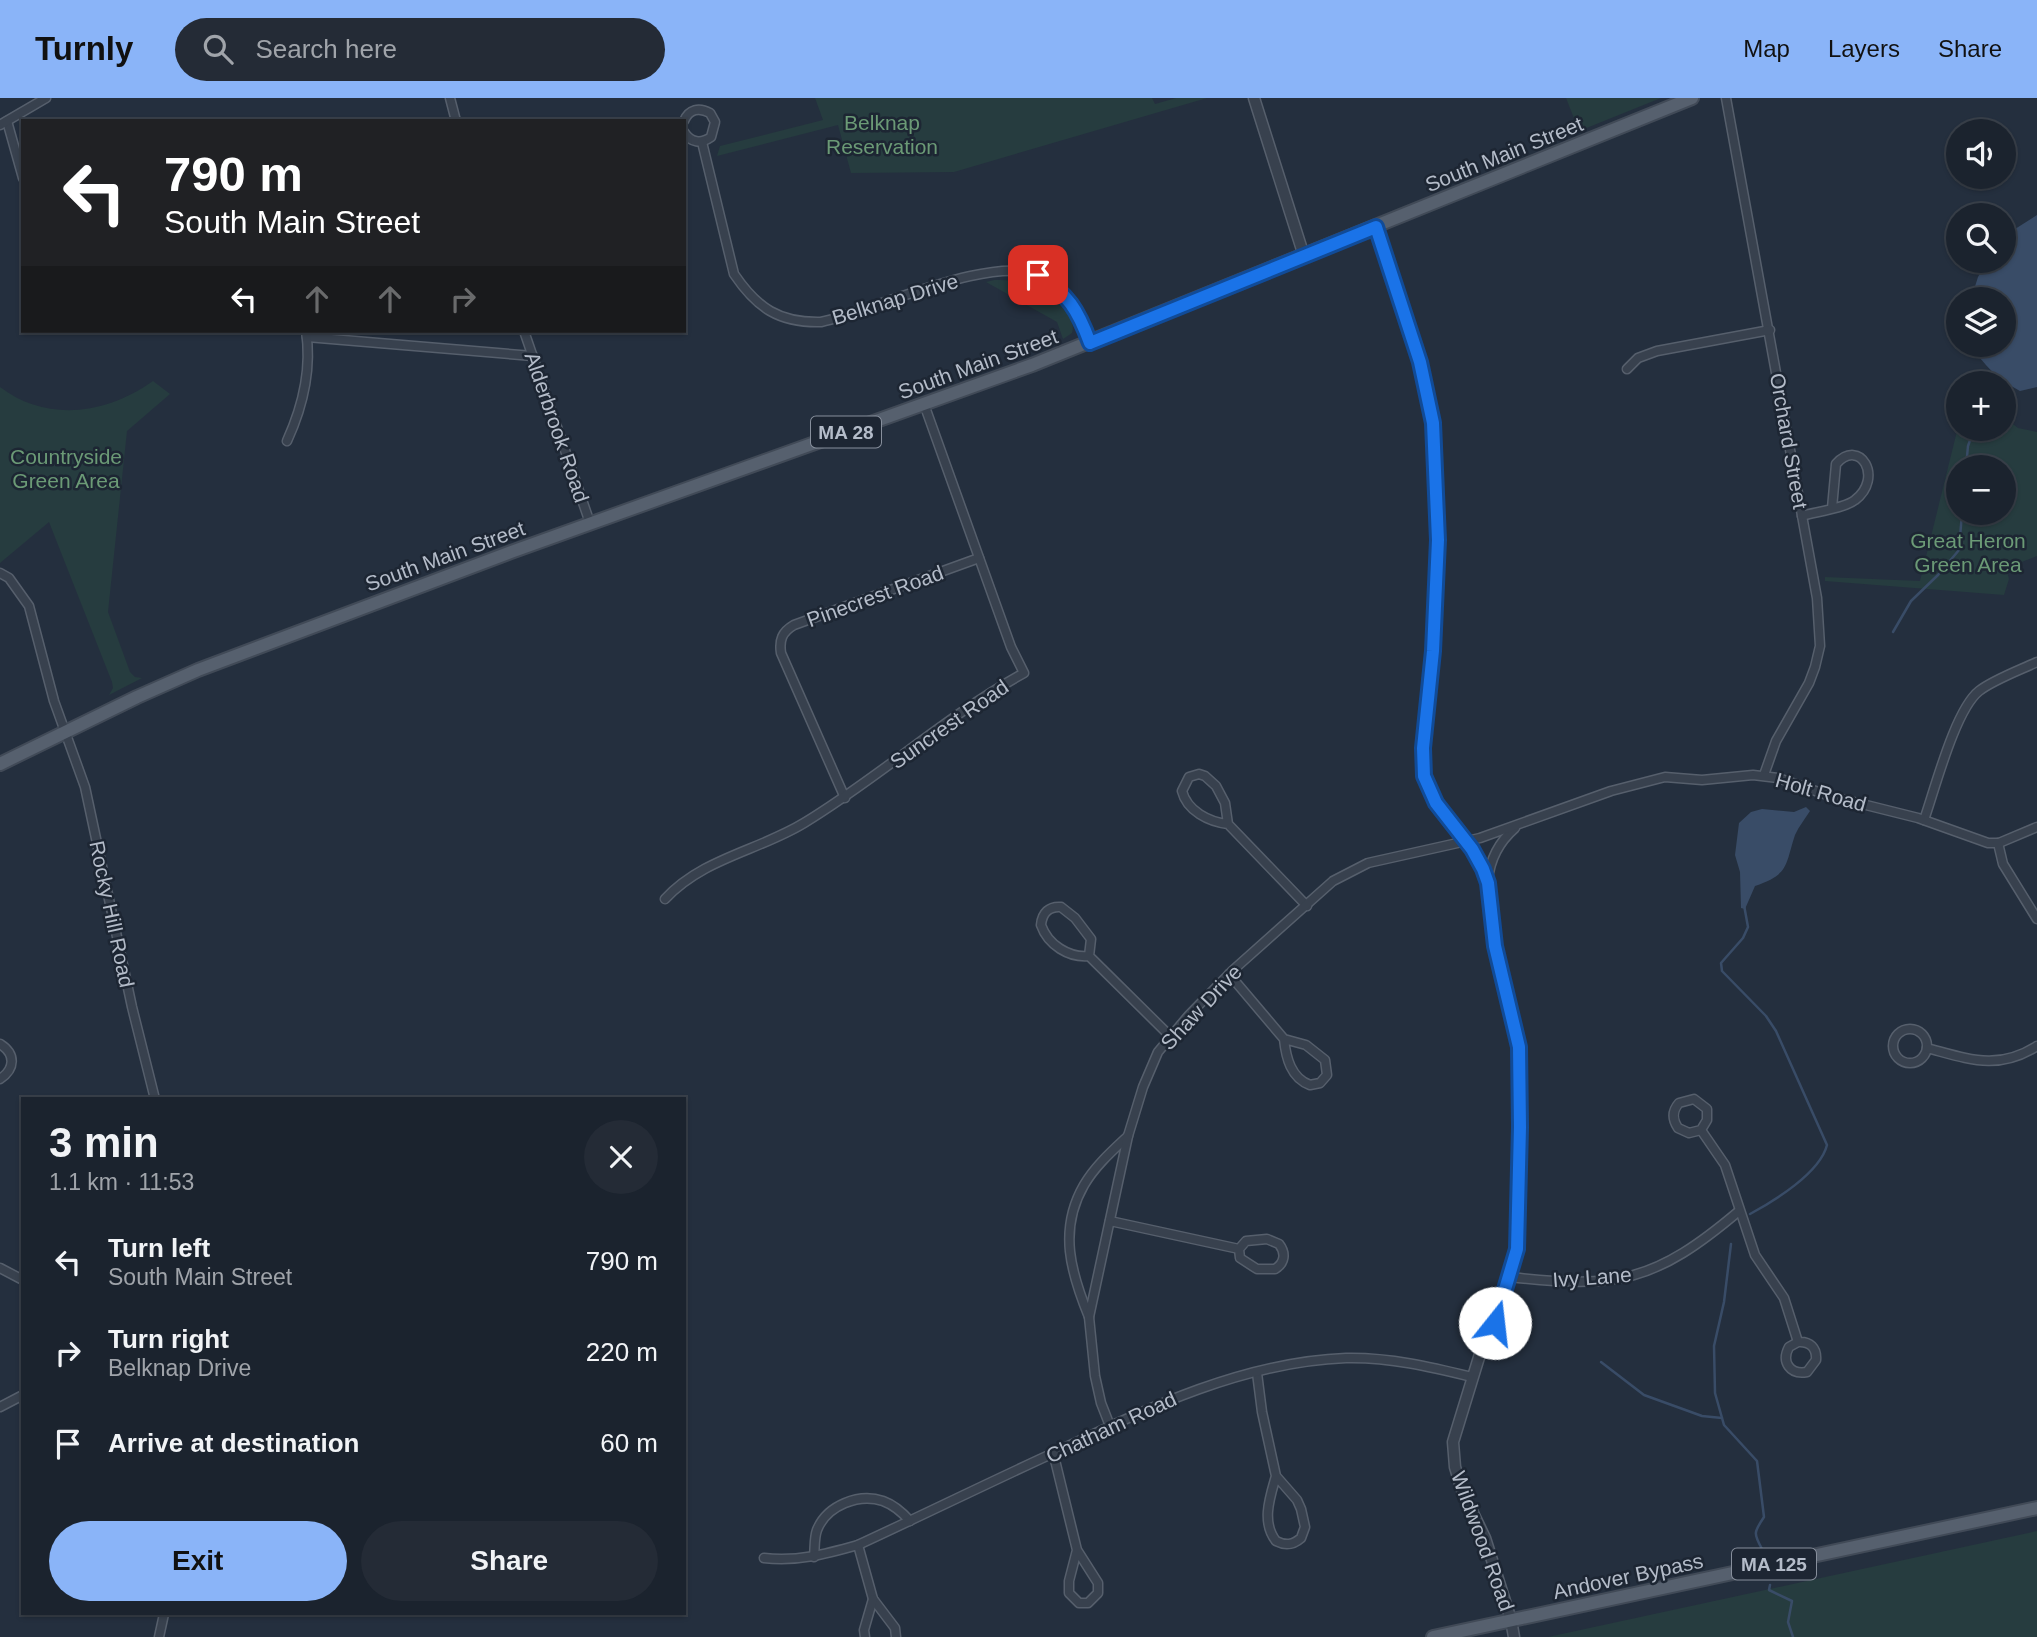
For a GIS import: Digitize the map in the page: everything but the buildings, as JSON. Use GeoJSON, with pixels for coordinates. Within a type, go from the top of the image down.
{"type":"FeatureCollection","features":[{"type":"Feature","properties":{"kind":"main road","name":"South Main Street"},"geometry":{"type":"LineString","coordinates":[[0,764],[198,670],[590,523],[1090,343],[1692,98]]}},
{"type":"Feature","properties":{"kind":"main road","name":"Andover Bypass"},"geometry":{"type":"LineString","coordinates":[[1433,1637],[2037,1508]]}},
{"type":"Feature","properties":{"kind":"street"},"geometry":{"type":"LineString","coordinates":[[21,172],[3,123],[46,98]]}},
{"type":"Feature","properties":{"kind":"street"},"geometry":{"type":"LineString","coordinates":[[450,98],[455,119]]}},
{"type":"Feature","properties":{"kind":"street"},"geometry":{"type":"LineString","coordinates":[[1254,98],[1304,256]]}},
{"type":"Feature","properties":{"kind":"street","name":"Orchard Street"},"geometry":{"type":"LineString","coordinates":[[1726,98],[1817,598],[1820,646],[1809,683],[1776,741],[1764,775]]}},
{"type":"Feature","properties":{"kind":"street"},"geometry":{"type":"LineString","coordinates":[[686,119],[693,110],[705,110],[713,117],[716,127],[711,137],[702,142],[692,140],[686,134]]}},
{"type":"Feature","properties":{"kind":"street","name":"Belknap Drive"},"geometry":{"type":"LineString","coordinates":[[702,142],[734,274],[744,289],[772,313],[804,323],[821,322],[982,272],[1017,270],[1038,275],[1059,289],[1078,312],[1090,343]]}},
{"type":"Feature","properties":{"kind":"street","name":"Wildwood Road"},"geometry":{"type":"LineString","coordinates":[[1376,227],[1420,362],[1433,423],[1438,540],[1433,651],[1423,748],[1424,776],[1436,803],[1479,859],[1488,883],[1495,946],[1515,1023],[1520,1061],[1517,1249],[1495,1323],[1472,1377],[1453,1442],[1455,1466],[1462,1490],[1485,1538],[1514,1637]]}},
{"type":"Feature","properties":{"kind":"street"},"geometry":{"type":"LineString","coordinates":[[1627,369],[1638,358],[1657,351],[1770,330]]}},
{"type":"Feature","properties":{"kind":"street","name":"Alderbrook Road"},"geometry":{"type":"LineString","coordinates":[[525,333],[590,523]]}},
{"type":"Feature","properties":{"kind":"street"},"geometry":{"type":"LineString","coordinates":[[287,441],[304,397],[308,365],[306,334],[533,356]]}},
{"type":"Feature","properties":{"kind":"street","name":"Suncrest Road"},"geometry":{"type":"LineString","coordinates":[[665,899],[682,883],[713,863],[802,825],[845,798],[994,690],[1024,673],[1011,647],[924,404]]}},
{"type":"Feature","properties":{"kind":"street"},"geometry":{"type":"LineString","coordinates":[[1802,516],[1832,508],[1856,500],[1868,482],[1870,471],[1858,457],[1846,457],[1836,464],[1832,508]]}},
{"type":"Feature","properties":{"kind":"street","name":"Pinecrest Road"},"geometry":{"type":"LineString","coordinates":[[845,798],[781,653],[782,637],[786,630],[794,625],[979,558]]}},
{"type":"Feature","properties":{"kind":"street","name":"Rocky Hill Road"},"geometry":{"type":"LineString","coordinates":[[0,573],[9,578],[29,606],[37,627],[54,701],[88,799],[124,971],[155,1097]]}},
{"type":"Feature","properties":{"kind":"street"},"geometry":{"type":"LineString","coordinates":[[1924,820],[1955,732],[1969,702],[1979,691],[2037,662]]}},
{"type":"Feature","properties":{"kind":"street"},"geometry":{"type":"LineString","coordinates":[[1228,824],[1203,817],[1186,801],[1183,785],[1189,777],[1199,774],[1216,786],[1225,803],[1228,824],[1307,906]]}},
{"type":"Feature","properties":{"kind":"street","name":"Holt Road"},"geometry":{"type":"LineString","coordinates":[[1466,841],[1654,779],[1718,780],[1764,775],[1830,796],[1924,820],[1988,844],[1997,843]]}},
{"type":"Feature","properties":{"kind":"street","name":"Holt Road"},"geometry":{"type":"LineString","coordinates":[[1488,883],[1489,869],[1497,849],[1520,824]]}},
{"type":"Feature","properties":{"kind":"street"},"geometry":{"type":"LineString","coordinates":[[2037,827],[1997,843],[2003,864],[2037,919]]}},
{"type":"Feature","properties":{"kind":"street","name":"Shaw Drive"},"geometry":{"type":"LineString","coordinates":[[1110,1426],[1098,1394],[1089,1317],[1128,1136],[1143,1087],[1158,1052],[1229,974],[1333,881],[1356,868],[1387,858],[1466,841]]}},
{"type":"Feature","properties":{"kind":"street"},"geometry":{"type":"LineString","coordinates":[[1089,956],[1090,937],[1070,913],[1058,907],[1045,912],[1041,925],[1050,940],[1072,956],[1089,956],[1171,1036]]}},
{"type":"Feature","properties":{"kind":"street"},"geometry":{"type":"LineString","coordinates":[[1229,974],[1284,1040],[1287,1060],[1298,1077],[1310,1085],[1320,1083],[1327,1074],[1325,1060],[1306,1045],[1284,1040]]}},
{"type":"Feature","properties":{"kind":"street"},"geometry":{"type":"LineString","coordinates":[[1914,1030],[1924,1036],[1927,1048],[1923,1058],[1908,1063],[1898,1059],[1893,1044],[1898,1034],[1914,1030]]}},
{"type":"Feature","properties":{"kind":"street"},"geometry":{"type":"LineString","coordinates":[[0,1044],[9,1052],[12,1062],[8,1073],[0,1079]]}},
{"type":"Feature","properties":{"kind":"street"},"geometry":{"type":"LineString","coordinates":[[1927,1048],[1969,1060],[1989,1062],[2010,1059],[2037,1046]]}},
{"type":"Feature","properties":{"kind":"street"},"geometry":{"type":"LineString","coordinates":[[1689,1098],[1704,1104],[1708,1114],[1701,1130],[1689,1133],[1678,1128],[1673,1112],[1679,1103],[1689,1098]]}},
{"type":"Feature","properties":{"kind":"street"},"geometry":{"type":"LineString","coordinates":[[1701,1130],[1726,1165],[1755,1255],[1784,1298],[1798,1342]]}},
{"type":"Feature","properties":{"kind":"street"},"geometry":{"type":"LineString","coordinates":[[1089,1317],[1070,1262],[1072,1221],[1084,1185],[1128,1136]]}},
{"type":"Feature","properties":{"kind":"street","name":"Ivy Lane"},"geometry":{"type":"LineString","coordinates":[[1510,1277],[1580,1282],[1632,1277],[1671,1262],[1739,1211]]}},
{"type":"Feature","properties":{"kind":"street"},"geometry":{"type":"LineString","coordinates":[[1110,1220],[1239,1249]]}},
{"type":"Feature","properties":{"kind":"street"},"geometry":{"type":"LineString","coordinates":[[1267,1239],[1279,1244],[1284,1259],[1275,1269],[1257,1269],[1240,1258],[1239,1249],[1246,1241],[1267,1239]]}},
{"type":"Feature","properties":{"kind":"street"},"geometry":{"type":"LineString","coordinates":[[0,1268],[21,1279]]}},
{"type":"Feature","properties":{"kind":"street","name":"Chatham Road"},"geometry":{"type":"LineString","coordinates":[[764,1558],[814,1557],[858,1545],[1053,1452],[1210,1384],[1297,1363],[1348,1358],[1400,1362],[1472,1377]]}},
{"type":"Feature","properties":{"kind":"street"},"geometry":{"type":"LineString","coordinates":[[1257,1373],[1262,1412],[1276,1476],[1268,1509],[1270,1532],[1281,1544],[1292,1544],[1304,1533],[1303,1515],[1297,1500],[1276,1476]]}},
{"type":"Feature","properties":{"kind":"street"},"geometry":{"type":"LineString","coordinates":[[0,1407],[21,1396]]}},
{"type":"Feature","properties":{"kind":"street"},"geometry":{"type":"LineString","coordinates":[[1053,1452],[1077,1550],[1098,1583],[1098,1593],[1088,1603],[1079,1603],[1069,1593],[1069,1581],[1077,1550]]}},
{"type":"Feature","properties":{"kind":"street"},"geometry":{"type":"LineString","coordinates":[[814,1557],[817,1531],[826,1515],[841,1504],[875,1499],[898,1510],[910,1521]]}},
{"type":"Feature","properties":{"kind":"street"},"geometry":{"type":"LineString","coordinates":[[858,1545],[873,1599],[895,1628],[896,1637]]}},
{"type":"Feature","properties":{"kind":"street"},"geometry":{"type":"LineString","coordinates":[[864,1637],[873,1599]]}},
{"type":"Feature","properties":{"kind":"street"},"geometry":{"type":"LineString","coordinates":[[159,1637],[164,1615]]}},
{"type":"Feature","properties":{"kind":"green space","name":"Belknap Reservation"},"geometry":{"type":"Polygon","coordinates":[[[815,98],[1152,98],[1155,104],[1176,98],[1207,98],[954,172],[851,173],[838,125],[717,156],[720,146],[823,120],[815,98]]]}},
{"type":"Feature","properties":{"kind":"green space"},"geometry":{"type":"Polygon","coordinates":[[[1566,98],[1661,98],[1579,131],[1566,98]]]}},
{"type":"Feature","properties":{"kind":"green space"},"geometry":{"type":"Polygon","coordinates":[[[994,280],[1023,283],[1051,296],[1070,317],[1072,333],[1063,339],[1057,322],[986,282],[994,280]]]}},
{"type":"Feature","properties":{"kind":"green space","name":"Countryside Green Area"},"geometry":{"type":"Polygon","coordinates":[[[153,381],[170,394],[127,431],[108,612],[130,672],[135,677],[142,678],[109,695],[113,688],[112,682],[49,522],[0,563],[0,387],[37,406],[77,410],[116,401],[153,381]]]}},
{"type":"Feature","properties":{"kind":"green space","name":"Great Heron Green Area"},"geometry":{"type":"Polygon","coordinates":[[[2016,426],[2037,432],[2037,556],[2006,568],[2009,579],[2004,595],[1825,581],[1825,577],[1920,581],[1946,476],[1946,525],[2016,525],[2016,455],[1951,455],[1955,441],[2016,441],[2016,426]]]}},
{"type":"Feature","properties":{"kind":"green space"},"geometry":{"type":"Polygon","coordinates":[[[2037,1531],[2037,1637],[1548,1637],[2037,1531]]]}},
{"type":"Feature","properties":{"kind":"water"},"geometry":{"type":"Polygon","coordinates":[[[2037,215],[2037,387],[2020,391],[2016,389],[2016,371],[1992,371],[1980,357],[2016,357],[2016,287],[1975,287],[1980,273],[2016,273],[2016,228],[2037,215]]]}},
{"type":"Feature","properties":{"kind":"water"},"geometry":{"type":"Polygon","coordinates":[[[1806,807],[1810,811],[1795,835],[1784,867],[1775,877],[1755,886],[1745,909],[1741,908],[1740,872],[1735,855],[1739,823],[1751,812],[1762,809],[1794,812],[1806,807]]]}},
{"type":"Feature","properties":{"kind":"waterway"},"geometry":{"type":"LineString","coordinates":[[1967,455],[1970,441]]}},
{"type":"Feature","properties":{"kind":"waterway"},"geometry":{"type":"LineString","coordinates":[[1893,632],[1911,601],[1959,550],[1961,525]]}},
{"type":"Feature","properties":{"kind":"waterway"},"geometry":{"type":"LineString","coordinates":[[1744,905],[1748,927],[1743,938],[1721,963],[1722,971],[1766,1016],[1776,1031],[1827,1145],[1823,1155],[1806,1176],[1750,1214]]}},
{"type":"Feature","properties":{"kind":"waterway"},"geometry":{"type":"LineString","coordinates":[[1731,1244],[1724,1302],[1714,1346],[1715,1393],[1724,1425],[1757,1461],[1764,1517],[1756,1536],[1762,1549]]}},
{"type":"Feature","properties":{"kind":"waterway"},"geometry":{"type":"LineString","coordinates":[[1601,1362],[1644,1395],[1702,1416],[1722,1418]]}},
{"type":"Feature","properties":{"kind":"waterway"},"geometry":{"type":"LineString","coordinates":[[1770,1585],[1769,1590],[1792,1601],[1788,1622],[1793,1637]]}},
{"type":"Feature","properties":{"kind":"route"},"geometry":{"type":"LineString","coordinates":[[1038,275],[1059,289],[1074,305],[1090,343],[1376,227],[1420,362],[1433,423],[1438,540],[1433,651],[1423,748],[1424,776],[1436,803],[1479,859],[1488,883],[1495,946],[1519,1047],[1517,1249],[1495,1323]]}}]}
